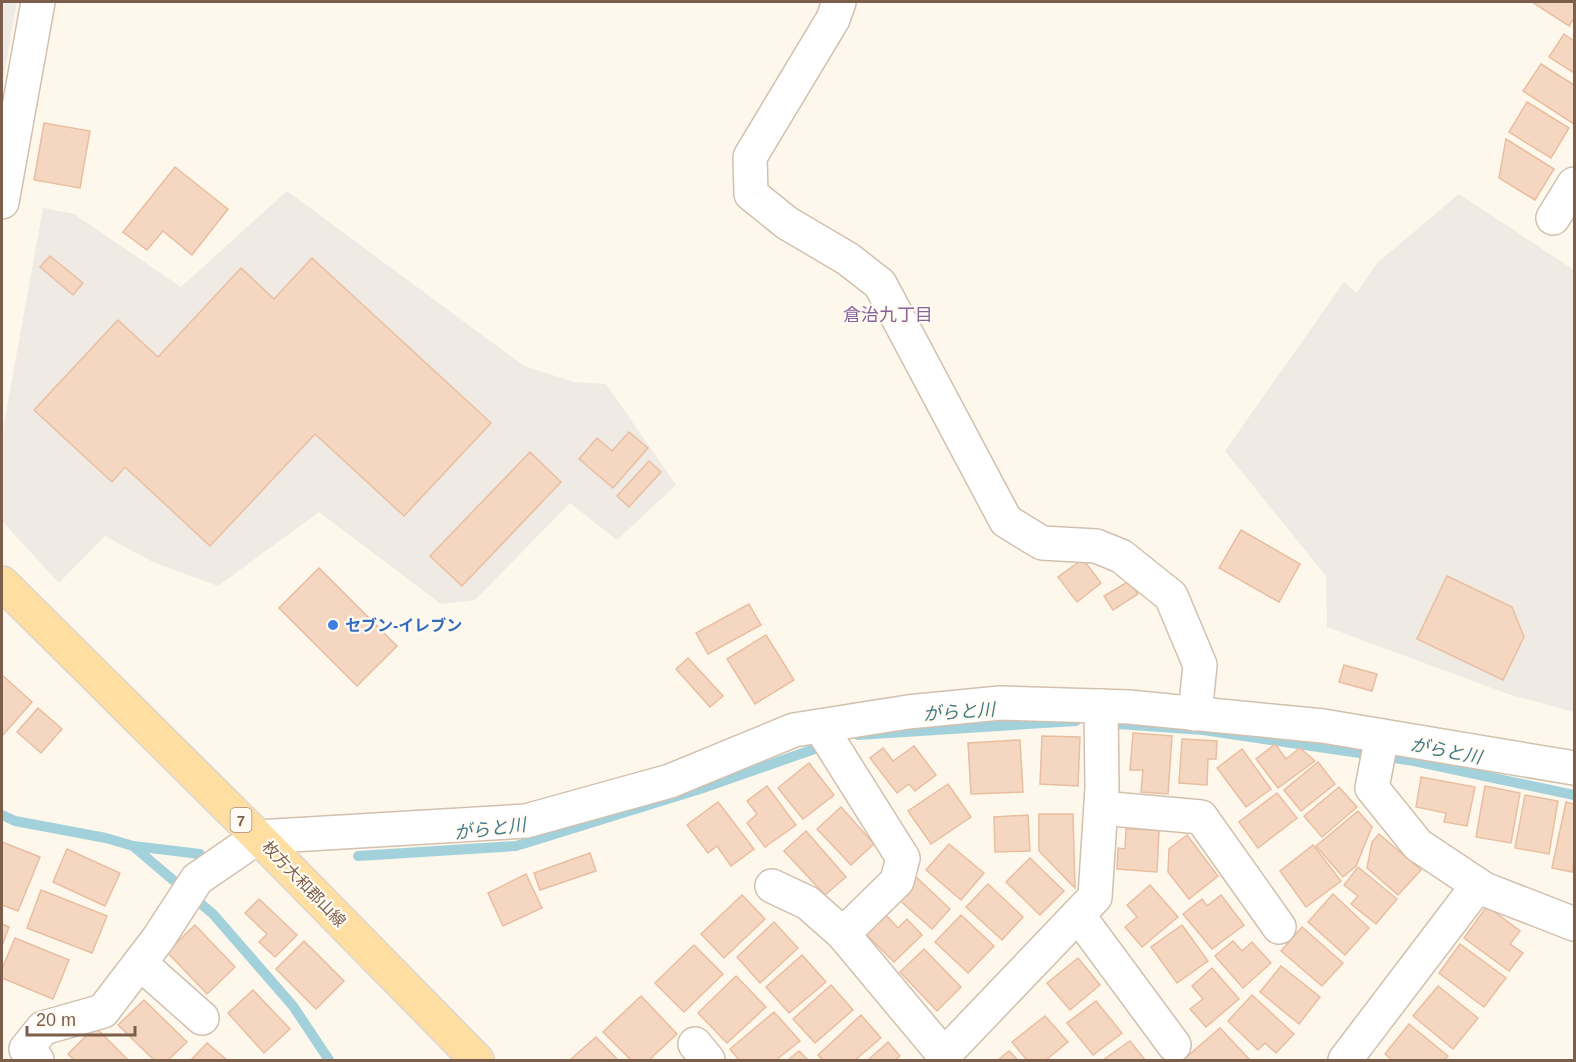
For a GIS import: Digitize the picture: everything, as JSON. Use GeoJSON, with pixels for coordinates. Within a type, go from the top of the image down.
{"type":"FeatureCollection","features":[{"type":"Feature","properties":{"kind":"main road","name":"枚方大和郡山線"},"geometry":{"type":"LineString","coordinates":[[2,583],[258,837],[477,1060]]}},
{"type":"Feature","properties":{"kind":"street"},"geometry":{"type":"LineString","coordinates":[[2,202],[38,2]]}},
{"type":"Feature","properties":{"kind":"street"},"geometry":{"type":"LineString","coordinates":[[839,2],[833,19],[750,158],[751,194],[787,223],[848,259],[880,284],[1006,521],[1042,543],[1096,546],[1121,556],[1171,596],[1200,665],[1195,714]]}},
{"type":"Feature","properties":{"kind":"street"},"geometry":{"type":"LineString","coordinates":[[1553,218],[1575,184]]}},
{"type":"Feature","properties":{"kind":"street"},"geometry":{"type":"LineString","coordinates":[[37,1060],[26,1049],[43,1028],[103,1011],[140,963],[197,879],[258,837],[526,821],[670,781],[794,730],[827,737],[908,712],[1000,703],[1101,718],[1195,714],[1323,726],[1378,753],[1575,768]]}},
{"type":"Feature","properties":{"kind":"street"},"geometry":{"type":"LineString","coordinates":[[772,886],[808,903],[843,934],[945,1058],[1095,897],[1101,808],[1101,718]]}},
{"type":"Feature","properties":{"kind":"street"},"geometry":{"type":"LineString","coordinates":[[827,737],[903,858],[897,881],[843,934]]}},
{"type":"Feature","properties":{"kind":"street"},"geometry":{"type":"LineString","coordinates":[[1378,753],[1372,788],[1418,845],[1478,885],[1575,924]]}},
{"type":"Feature","properties":{"kind":"street"},"geometry":{"type":"LineString","coordinates":[[1101,808],[1201,817],[1279,927]]}},
{"type":"Feature","properties":{"kind":"street"},"geometry":{"type":"LineString","coordinates":[[1345,1060],[1478,885]]}},
{"type":"Feature","properties":{"kind":"street"},"geometry":{"type":"LineString","coordinates":[[1078,915],[1174,1045]]}},
{"type":"Feature","properties":{"kind":"street"},"geometry":{"type":"LineString","coordinates":[[140,963],[202,1018]]}},
{"type":"Feature","properties":{"kind":"shaded area"},"geometry":{"type":"Polygon","coordinates":[[[2,2],[17,2],[2,86],[2,2]]]}},
{"type":"Feature","properties":{"kind":"shaded area"},"geometry":{"type":"Polygon","coordinates":[[[287,191],[524,366],[574,382],[606,384],[676,485],[617,540],[570,503],[475,600],[441,604],[319,512],[218,586],[153,562],[105,536],[59,583],[2,521],[2,435],[43,208],[74,214],[181,287],[287,191]]]}},
{"type":"Feature","properties":{"kind":"shaded area"},"geometry":{"type":"Polygon","coordinates":[[[1459,194],[1574,270],[1574,712],[1508,694],[1327,627],[1326,576],[1225,451],[1344,282],[1357,293],[1377,263],[1459,194]]]}},
{"type":"Feature","properties":{"kind":"building"},"geometry":{"type":"Polygon","coordinates":[[[1532,2],[1574,2],[1574,18],[1569,26],[1532,2]]]}},
{"type":"Feature","properties":{"kind":"building"},"geometry":{"type":"Polygon","coordinates":[[[1564,34],[1574,41],[1574,73],[1549,57],[1564,34]]]}},
{"type":"Feature","properties":{"kind":"building"},"geometry":{"type":"Polygon","coordinates":[[[1541,64],[1574,85],[1574,124],[1523,91],[1541,64]]]}},
{"type":"Feature","properties":{"kind":"building"},"geometry":{"type":"Polygon","coordinates":[[[1527,102],[1569,128],[1551,158],[1509,132],[1527,102]]]}},
{"type":"Feature","properties":{"kind":"building"},"geometry":{"type":"Polygon","coordinates":[[[44,123],[90,131],[80,188],[34,180],[44,123]]]}},
{"type":"Feature","properties":{"kind":"building"},"geometry":{"type":"Polygon","coordinates":[[[1506,139],[1554,169],[1535,200],[1499,178],[1506,139]]]}},
{"type":"Feature","properties":{"kind":"building"},"geometry":{"type":"Polygon","coordinates":[[[175,167],[228,209],[192,255],[163,231],[147,250],[123,232],[175,167]]]}},
{"type":"Feature","properties":{"kind":"building"},"geometry":{"type":"Polygon","coordinates":[[[50,256],[83,283],[73,295],[40,267],[50,256]]]}},
{"type":"Feature","properties":{"kind":"building"},"geometry":{"type":"Polygon","coordinates":[[[312,258],[491,423],[404,516],[315,434],[210,546],[125,467],[112,482],[34,410],[118,320],[158,357],[241,268],[274,299],[312,258]]]}},
{"type":"Feature","properties":{"kind":"building"},"geometry":{"type":"Polygon","coordinates":[[[629,432],[648,448],[613,488],[579,459],[597,438],[612,451],[629,432]]]}},
{"type":"Feature","properties":{"kind":"building"},"geometry":{"type":"Polygon","coordinates":[[[530,452],[561,482],[462,586],[430,556],[530,452]]]}},
{"type":"Feature","properties":{"kind":"building"},"geometry":{"type":"Polygon","coordinates":[[[649,461],[661,472],[629,507],[617,496],[649,461]]]}},
{"type":"Feature","properties":{"kind":"building"},"geometry":{"type":"Polygon","coordinates":[[[1241,530],[1300,564],[1279,602],[1219,568],[1241,530]]]}},
{"type":"Feature","properties":{"kind":"building"},"geometry":{"type":"Polygon","coordinates":[[[1083,559],[1101,583],[1077,602],[1058,577],[1083,559]]]}},
{"type":"Feature","properties":{"kind":"building"},"geometry":{"type":"Polygon","coordinates":[[[319,568],[397,646],[357,686],[279,608],[319,568]]]}},
{"type":"Feature","properties":{"kind":"building"},"geometry":{"type":"Polygon","coordinates":[[[1447,576],[1512,607],[1524,637],[1503,680],[1417,639],[1447,576]]]}},
{"type":"Feature","properties":{"kind":"building"},"geometry":{"type":"Polygon","coordinates":[[[1129,581],[1138,594],[1113,610],[1104,596],[1129,581]]]}},
{"type":"Feature","properties":{"kind":"building"},"geometry":{"type":"Polygon","coordinates":[[[749,604],[761,625],[708,654],[696,633],[749,604]]]}},
{"type":"Feature","properties":{"kind":"building"},"geometry":{"type":"Polygon","coordinates":[[[766,635],[794,680],[755,704],[727,659],[766,635]]]}},
{"type":"Feature","properties":{"kind":"building"},"geometry":{"type":"Polygon","coordinates":[[[688,658],[723,696],[710,707],[676,669],[688,658]]]}},
{"type":"Feature","properties":{"kind":"building"},"geometry":{"type":"Polygon","coordinates":[[[1344,665],[1377,674],[1372,691],[1339,682],[1344,665]]]}},
{"type":"Feature","properties":{"kind":"building"},"geometry":{"type":"Polygon","coordinates":[[[2,675],[32,702],[2,736],[2,675]]]}},
{"type":"Feature","properties":{"kind":"building"},"geometry":{"type":"Polygon","coordinates":[[[38,708],[62,729],[41,753],[17,732],[38,708]]]}},
{"type":"Feature","properties":{"kind":"building"},"geometry":{"type":"Polygon","coordinates":[[[1133,733],[1172,736],[1168,794],[1141,792],[1143,770],[1130,770],[1133,733]]]}},
{"type":"Feature","properties":{"kind":"building"},"geometry":{"type":"Polygon","coordinates":[[[1042,736],[1080,737],[1078,786],[1040,784],[1042,736]]]}},
{"type":"Feature","properties":{"kind":"building"},"geometry":{"type":"Polygon","coordinates":[[[1182,739],[1217,741],[1216,759],[1208,759],[1207,785],[1179,783],[1182,739]]]}},
{"type":"Feature","properties":{"kind":"building"},"geometry":{"type":"Polygon","coordinates":[[[1020,740],[1023,792],[971,794],[968,743],[1020,740]]]}},
{"type":"Feature","properties":{"kind":"building"},"geometry":{"type":"Polygon","coordinates":[[[1275,744],[1286,759],[1300,748],[1315,761],[1278,788],[1256,759],[1275,744]]]}},
{"type":"Feature","properties":{"kind":"building"},"geometry":{"type":"Polygon","coordinates":[[[914,746],[936,775],[915,791],[909,784],[897,793],[870,758],[883,748],[893,761],[914,746]]]}},
{"type":"Feature","properties":{"kind":"building"},"geometry":{"type":"Polygon","coordinates":[[[1242,749],[1271,789],[1246,807],[1217,768],[1242,749]]]}},
{"type":"Feature","properties":{"kind":"building"},"geometry":{"type":"Polygon","coordinates":[[[1318,762],[1335,784],[1301,811],[1284,790],[1318,762]]]}},
{"type":"Feature","properties":{"kind":"building"},"geometry":{"type":"Polygon","coordinates":[[[809,763],[834,795],[803,819],[778,788],[809,763]]]}},
{"type":"Feature","properties":{"kind":"building"},"geometry":{"type":"Polygon","coordinates":[[[1421,777],[1475,787],[1467,826],[1444,822],[1446,813],[1416,807],[1421,777]]]}},
{"type":"Feature","properties":{"kind":"building"},"geometry":{"type":"Polygon","coordinates":[[[948,784],[971,817],[931,844],[908,811],[948,784]]]}},
{"type":"Feature","properties":{"kind":"building"},"geometry":{"type":"Polygon","coordinates":[[[767,786],[796,825],[765,847],[747,823],[757,814],[747,801],[767,786]]]}},
{"type":"Feature","properties":{"kind":"building"},"geometry":{"type":"Polygon","coordinates":[[[1485,786],[1520,793],[1511,843],[1476,837],[1485,786]]]}},
{"type":"Feature","properties":{"kind":"building"},"geometry":{"type":"Polygon","coordinates":[[[1339,787],[1357,807],[1322,837],[1304,816],[1339,787]]]}},
{"type":"Feature","properties":{"kind":"building"},"geometry":{"type":"Polygon","coordinates":[[[1277,793],[1297,818],[1258,848],[1239,822],[1277,793]]]}},
{"type":"Feature","properties":{"kind":"building"},"geometry":{"type":"Polygon","coordinates":[[[1525,795],[1558,801],[1549,854],[1515,848],[1525,795]]]}},
{"type":"Feature","properties":{"kind":"building"},"geometry":{"type":"Polygon","coordinates":[[[718,802],[754,849],[731,866],[717,846],[708,853],[687,825],[718,802]]]}},
{"type":"Feature","properties":{"kind":"building"},"geometry":{"type":"Polygon","coordinates":[[[1566,802],[1574,804],[1572,872],[1552,868],[1566,802]]]}},
{"type":"Feature","properties":{"kind":"building"},"geometry":{"type":"Polygon","coordinates":[[[841,807],[874,844],[851,865],[817,829],[841,807]]]}},
{"type":"Feature","properties":{"kind":"building"},"geometry":{"type":"Polygon","coordinates":[[[1358,811],[1372,827],[1356,866],[1343,877],[1316,846],[1358,811]]]}},
{"type":"Feature","properties":{"kind":"building"},"geometry":{"type":"Polygon","coordinates":[[[1039,814],[1073,814],[1075,888],[1039,851],[1039,814]]]}},
{"type":"Feature","properties":{"kind":"building"},"geometry":{"type":"Polygon","coordinates":[[[1028,815],[1030,851],[995,852],[994,817],[1028,815]]]}},
{"type":"Feature","properties":{"kind":"building"},"geometry":{"type":"Polygon","coordinates":[[[1126,829],[1159,830],[1157,872],[1117,869],[1118,848],[1125,849],[1126,829]]]}},
{"type":"Feature","properties":{"kind":"building"},"geometry":{"type":"Polygon","coordinates":[[[806,831],[846,877],[825,895],[784,851],[806,831]]]}},
{"type":"Feature","properties":{"kind":"building"},"geometry":{"type":"Polygon","coordinates":[[[1379,834],[1421,870],[1398,895],[1367,868],[1372,842],[1379,834]]]}},
{"type":"Feature","properties":{"kind":"building"},"geometry":{"type":"Polygon","coordinates":[[[1187,835],[1218,876],[1189,899],[1168,872],[1169,849],[1187,835]]]}},
{"type":"Feature","properties":{"kind":"building"},"geometry":{"type":"Polygon","coordinates":[[[2,842],[40,857],[18,911],[2,905],[2,842]]]}},
{"type":"Feature","properties":{"kind":"building"},"geometry":{"type":"Polygon","coordinates":[[[949,844],[984,873],[961,900],[926,870],[949,844]]]}},
{"type":"Feature","properties":{"kind":"building"},"geometry":{"type":"Polygon","coordinates":[[[1313,845],[1341,881],[1306,907],[1280,871],[1313,845]]]}},
{"type":"Feature","properties":{"kind":"building"},"geometry":{"type":"Polygon","coordinates":[[[67,849],[120,873],[105,906],[53,882],[67,849]]]}},
{"type":"Feature","properties":{"kind":"building"},"geometry":{"type":"Polygon","coordinates":[[[590,853],[596,871],[540,890],[534,873],[590,853]]]}},
{"type":"Feature","properties":{"kind":"building"},"geometry":{"type":"Polygon","coordinates":[[[1030,858],[1064,891],[1040,915],[1006,882],[1030,858]]]}},
{"type":"Feature","properties":{"kind":"building"},"geometry":{"type":"Polygon","coordinates":[[[1358,867],[1397,899],[1376,924],[1351,904],[1358,896],[1344,885],[1358,867]]]}},
{"type":"Feature","properties":{"kind":"building"},"geometry":{"type":"Polygon","coordinates":[[[526,874],[542,908],[503,926],[488,893],[526,874]]]}},
{"type":"Feature","properties":{"kind":"building"},"geometry":{"type":"Polygon","coordinates":[[[915,876],[950,909],[932,929],[896,897],[915,876]]]}},
{"type":"Feature","properties":{"kind":"building"},"geometry":{"type":"Polygon","coordinates":[[[988,884],[1023,917],[1002,940],[966,907],[988,884]]]}},
{"type":"Feature","properties":{"kind":"building"},"geometry":{"type":"Polygon","coordinates":[[[1150,885],[1178,917],[1142,947],[1125,927],[1137,917],[1127,905],[1150,885]]]}},
{"type":"Feature","properties":{"kind":"building"},"geometry":{"type":"Polygon","coordinates":[[[41,890],[107,916],[92,953],[27,928],[41,890]]]}},
{"type":"Feature","properties":{"kind":"building"},"geometry":{"type":"Polygon","coordinates":[[[1333,894],[1369,928],[1345,955],[1308,922],[1333,894]]]}},
{"type":"Feature","properties":{"kind":"building"},"geometry":{"type":"Polygon","coordinates":[[[742,895],[765,919],[724,958],[701,934],[742,895]]]}},
{"type":"Feature","properties":{"kind":"building"},"geometry":{"type":"Polygon","coordinates":[[[1221,895],[1244,925],[1212,949],[1183,914],[1202,899],[1207,906],[1221,895]]]}},
{"type":"Feature","properties":{"kind":"building"},"geometry":{"type":"Polygon","coordinates":[[[259,899],[297,935],[275,957],[259,942],[267,934],[245,913],[259,899]]]}},
{"type":"Feature","properties":{"kind":"building"},"geometry":{"type":"Polygon","coordinates":[[[1487,906],[1520,931],[1510,944],[1523,953],[1509,971],[1464,938],[1487,906]]]}},
{"type":"Feature","properties":{"kind":"building"},"geometry":{"type":"Polygon","coordinates":[[[885,914],[898,928],[907,919],[922,935],[894,962],[866,934],[885,914]]]}},
{"type":"Feature","properties":{"kind":"building"},"geometry":{"type":"Polygon","coordinates":[[[961,915],[994,946],[968,973],[935,942],[961,915]]]}},
{"type":"Feature","properties":{"kind":"building"},"geometry":{"type":"Polygon","coordinates":[[[774,922],[798,948],[760,983],[737,957],[774,922]]]}},
{"type":"Feature","properties":{"kind":"building"},"geometry":{"type":"Polygon","coordinates":[[[2,924],[9,927],[2,946],[2,924]]]}},
{"type":"Feature","properties":{"kind":"building"},"geometry":{"type":"Polygon","coordinates":[[[195,925],[235,967],[207,994],[167,952],[195,925]]]}},
{"type":"Feature","properties":{"kind":"building"},"geometry":{"type":"Polygon","coordinates":[[[1182,925],[1208,961],[1177,983],[1151,947],[1182,925]]]}},
{"type":"Feature","properties":{"kind":"building"},"geometry":{"type":"Polygon","coordinates":[[[1302,927],[1343,963],[1322,986],[1281,951],[1302,927]]]}},
{"type":"Feature","properties":{"kind":"building"},"geometry":{"type":"Polygon","coordinates":[[[15,938],[69,960],[53,999],[2,978],[2,969],[15,938]]]}},
{"type":"Feature","properties":{"kind":"building"},"geometry":{"type":"Polygon","coordinates":[[[304,941],[344,981],[316,1009],[276,969],[304,941]]]}},
{"type":"Feature","properties":{"kind":"building"},"geometry":{"type":"Polygon","coordinates":[[[1233,941],[1242,951],[1252,942],[1271,963],[1243,988],[1215,956],[1233,941]]]}},
{"type":"Feature","properties":{"kind":"building"},"geometry":{"type":"Polygon","coordinates":[[[1460,944],[1506,978],[1484,1007],[1439,973],[1460,944]]]}},
{"type":"Feature","properties":{"kind":"building"},"geometry":{"type":"Polygon","coordinates":[[[694,945],[723,974],[684,1012],[655,983],[694,945]]]}},
{"type":"Feature","properties":{"kind":"building"},"geometry":{"type":"Polygon","coordinates":[[[924,949],[961,987],[937,1011],[900,972],[924,949]]]}},
{"type":"Feature","properties":{"kind":"building"},"geometry":{"type":"Polygon","coordinates":[[[802,955],[826,982],[789,1013],[766,987],[802,955]]]}},
{"type":"Feature","properties":{"kind":"building"},"geometry":{"type":"Polygon","coordinates":[[[1078,958],[1100,985],[1070,1010],[1047,983],[1078,958]]]}},
{"type":"Feature","properties":{"kind":"building"},"geometry":{"type":"Polygon","coordinates":[[[1281,966],[1320,997],[1299,1024],[1260,992],[1281,966]]]}},
{"type":"Feature","properties":{"kind":"building"},"geometry":{"type":"Polygon","coordinates":[[[1212,968],[1239,999],[1206,1027],[1190,1009],[1203,999],[1192,986],[1212,968]]]}},
{"type":"Feature","properties":{"kind":"building"},"geometry":{"type":"Polygon","coordinates":[[[736,976],[766,1007],[727,1043],[698,1013],[736,976]]]}},
{"type":"Feature","properties":{"kind":"building"},"geometry":{"type":"Polygon","coordinates":[[[831,985],[853,1010],[815,1043],[793,1019],[831,985]]]}},
{"type":"Feature","properties":{"kind":"building"},"geometry":{"type":"Polygon","coordinates":[[[1438,986],[1478,1018],[1453,1049],[1413,1016],[1438,986]]]}},
{"type":"Feature","properties":{"kind":"building"},"geometry":{"type":"Polygon","coordinates":[[[253,990],[290,1029],[264,1053],[228,1013],[253,990]]]}},
{"type":"Feature","properties":{"kind":"building"},"geometry":{"type":"Polygon","coordinates":[[[1252,995],[1294,1034],[1276,1053],[1265,1043],[1258,1050],[1228,1021],[1252,995]]]}},
{"type":"Feature","properties":{"kind":"building"},"geometry":{"type":"Polygon","coordinates":[[[641,996],[677,1034],[649,1060],[631,1060],[603,1032],[641,996]]]}},
{"type":"Feature","properties":{"kind":"building"},"geometry":{"type":"Polygon","coordinates":[[[144,1000],[187,1042],[168,1060],[154,1060],[118,1025],[144,1000]]]}},
{"type":"Feature","properties":{"kind":"building"},"geometry":{"type":"Polygon","coordinates":[[[1096,1001],[1122,1033],[1093,1055],[1067,1023],[1096,1001]]]}},
{"type":"Feature","properties":{"kind":"building"},"geometry":{"type":"Polygon","coordinates":[[[774,1012],[800,1041],[776,1060],[739,1060],[730,1049],[774,1012]]]}},
{"type":"Feature","properties":{"kind":"building"},"geometry":{"type":"Polygon","coordinates":[[[861,1015],[881,1038],[855,1060],[823,1060],[818,1055],[861,1015]]]}},
{"type":"Feature","properties":{"kind":"building"},"geometry":{"type":"Polygon","coordinates":[[[1045,1016],[1068,1042],[1046,1060],[1027,1060],[1012,1042],[1045,1016]]]}},
{"type":"Feature","properties":{"kind":"building"},"geometry":{"type":"Polygon","coordinates":[[[1409,1024],[1448,1056],[1444,1060],[1392,1060],[1385,1054],[1409,1024]]]}},
{"type":"Feature","properties":{"kind":"building"},"geometry":{"type":"Polygon","coordinates":[[[95,1027],[128,1060],[74,1060],[68,1054],[95,1027]]]}},
{"type":"Feature","properties":{"kind":"building"},"geometry":{"type":"Polygon","coordinates":[[[1220,1028],[1250,1060],[1183,1060],[1220,1028]]]}},
{"type":"Feature","properties":{"kind":"building"},"geometry":{"type":"Polygon","coordinates":[[[596,1037],[618,1060],[570,1060],[596,1037]]]}},
{"type":"Feature","properties":{"kind":"building"},"geometry":{"type":"Polygon","coordinates":[[[1130,1041],[1145,1060],[1103,1060],[1130,1041]]]}},
{"type":"Feature","properties":{"kind":"building"},"geometry":{"type":"Polygon","coordinates":[[[888,1042],[900,1056],[895,1060],[868,1060],[888,1042]]]}},
{"type":"Feature","properties":{"kind":"building"},"geometry":{"type":"Polygon","coordinates":[[[207,1043],[227,1060],[191,1060],[207,1043]]]}},
{"type":"Feature","properties":{"kind":"building"},"geometry":{"type":"Polygon","coordinates":[[[799,1051],[808,1060],[788,1060],[799,1051]]]}},
{"type":"Feature","properties":{"kind":"building"},"geometry":{"type":"Polygon","coordinates":[[[1009,1051],[1018,1060],[998,1060],[1009,1051]]]}},
{"type":"Feature","properties":{"kind":"waterway","name":"がらと川"},"geometry":{"type":"LineString","coordinates":[[858,735],[1076,721]]}},
{"type":"Feature","properties":{"kind":"waterway","name":"がらと川"},"geometry":{"type":"LineString","coordinates":[[1104,723],[1203,730],[1414,761],[1574,795]]}},
{"type":"Feature","properties":{"kind":"waterway","name":"がらと川"},"geometry":{"type":"LineString","coordinates":[[358,856],[516,846],[700,789],[826,745]]}},
{"type":"Feature","properties":{"kind":"waterway","name":"がらと川"},"geometry":{"type":"LineString","coordinates":[[2,815],[15,821],[106,838],[133,846],[200,854]]}},
{"type":"Feature","properties":{"kind":"waterway"},"geometry":{"type":"LineString","coordinates":[[133,846],[213,914],[293,1006],[329,1060]]}},
{"type":"Feature","properties":{"kind":"place","name":"セブン-イレブン"},"geometry":{"type":"Point","coordinates":[333,625]}},
{"type":"Feature","properties":{"kind":"district","name":"倉治九丁目"},"geometry":{"type":"Point","coordinates":[888,315]}}]}
